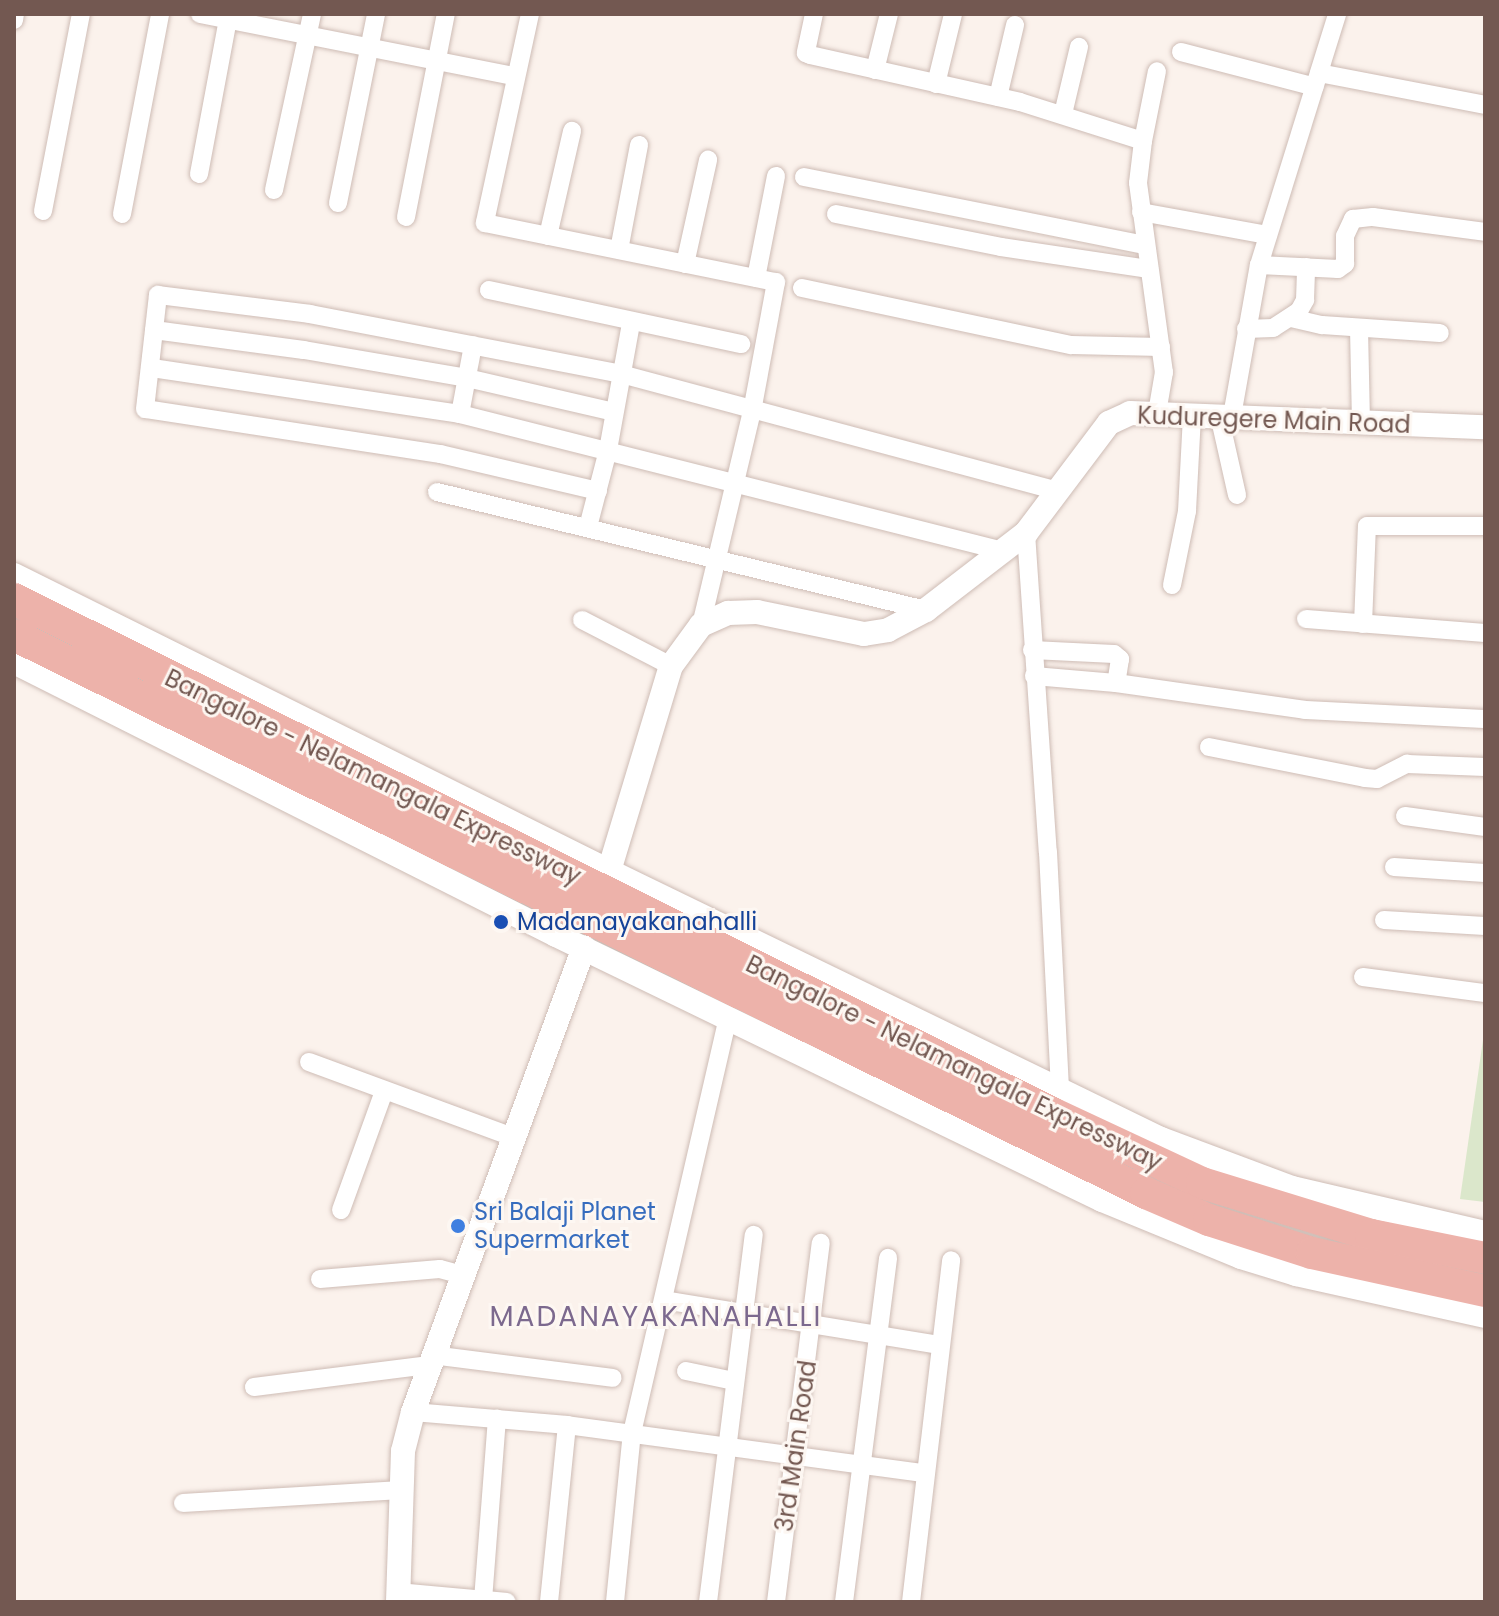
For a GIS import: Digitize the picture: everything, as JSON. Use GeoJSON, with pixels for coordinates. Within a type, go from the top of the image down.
{"type":"FeatureCollection","features":[{"type":"Feature","properties":{"kind":"highway","name":"Bangalore - Nelamangala Expressway"},"geometry":{"type":"LineString","coordinates":[[14,599],[1052,1113],[1163,1165],[1239,1197],[1300,1216],[1371,1235],[1485,1258]]}},
{"type":"Feature","properties":{"kind":"highway","name":"Bangalore - Nelamangala Expressway"},"geometry":{"type":"LineString","coordinates":[[14,635],[959,1104],[1146,1193],[1209,1220],[1312,1253],[1485,1291]]}},
{"type":"Feature","properties":{"kind":"street"},"geometry":{"type":"LineString","coordinates":[[14,20],[15,14]]}},
{"type":"Feature","properties":{"kind":"street"},"geometry":{"type":"LineString","coordinates":[[43,211],[81,14]]}},
{"type":"Feature","properties":{"kind":"street"},"geometry":{"type":"LineString","coordinates":[[122,214],[160,14]]}},
{"type":"Feature","properties":{"kind":"street"},"geometry":{"type":"LineString","coordinates":[[200,14],[229,17],[514,76]]}},
{"type":"Feature","properties":{"kind":"street"},"geometry":{"type":"LineString","coordinates":[[274,190],[312,14]]}},
{"type":"Feature","properties":{"kind":"street"},"geometry":{"type":"LineString","coordinates":[[338,203],[376,14]]}},
{"type":"Feature","properties":{"kind":"street"},"geometry":{"type":"LineString","coordinates":[[406,217],[446,14]]}},
{"type":"Feature","properties":{"kind":"street"},"geometry":{"type":"LineString","coordinates":[[530,14],[514,76],[485,223],[776,282],[752,411],[701,625],[671,666],[609,871]]}},
{"type":"Feature","properties":{"kind":"street"},"geometry":{"type":"LineString","coordinates":[[814,14],[806,53],[998,97],[1063,114],[1143,141]]}},
{"type":"Feature","properties":{"kind":"street"},"geometry":{"type":"LineString","coordinates":[[875,70],[889,14]]}},
{"type":"Feature","properties":{"kind":"street"},"geometry":{"type":"LineString","coordinates":[[936,84],[953,14]]}},
{"type":"Feature","properties":{"kind":"street"},"geometry":{"type":"LineString","coordinates":[[1237,495],[1225,416],[1259,265],[1337,14]]}},
{"type":"Feature","properties":{"kind":"street"},"geometry":{"type":"LineString","coordinates":[[199,174],[229,17]]}},
{"type":"Feature","properties":{"kind":"street"},"geometry":{"type":"LineString","coordinates":[[998,97],[1015,25]]}},
{"type":"Feature","properties":{"kind":"street"},"geometry":{"type":"LineString","coordinates":[[1063,114],[1079,47]]}},
{"type":"Feature","properties":{"kind":"street"},"geometry":{"type":"LineString","coordinates":[[1181,52],[1317,80],[1485,105]]}},
{"type":"Feature","properties":{"kind":"street"},"geometry":{"type":"LineString","coordinates":[[1157,71],[1138,183],[1164,372],[1157,413]]}},
{"type":"Feature","properties":{"kind":"street"},"geometry":{"type":"LineString","coordinates":[[548,236],[572,131]]}},
{"type":"Feature","properties":{"kind":"street"},"geometry":{"type":"LineString","coordinates":[[619,250],[639,145]]}},
{"type":"Feature","properties":{"kind":"street"},"geometry":{"type":"LineString","coordinates":[[685,264],[708,160]]}},
{"type":"Feature","properties":{"kind":"street"},"geometry":{"type":"LineString","coordinates":[[756,278],[776,176]]}},
{"type":"Feature","properties":{"kind":"street"},"geometry":{"type":"LineString","coordinates":[[804,177],[1145,245]]}},
{"type":"Feature","properties":{"kind":"street"},"geometry":{"type":"LineString","coordinates":[[1141,212],[1268,235]]}},
{"type":"Feature","properties":{"kind":"street"},"geometry":{"type":"LineString","coordinates":[[836,214],[1001,247],[1149,269]]}},
{"type":"Feature","properties":{"kind":"street"},"geometry":{"type":"LineString","coordinates":[[1259,265],[1338,269],[1345,264],[1345,236],[1353,219],[1373,217],[1485,232]]}},
{"type":"Feature","properties":{"kind":"street"},"geometry":{"type":"LineString","coordinates":[[1246,329],[1273,328],[1291,318],[1305,300],[1306,267]]}},
{"type":"Feature","properties":{"kind":"street"},"geometry":{"type":"LineString","coordinates":[[802,288],[1071,345],[1161,347]]}},
{"type":"Feature","properties":{"kind":"street"},"geometry":{"type":"LineString","coordinates":[[489,290],[631,323],[741,344]]}},
{"type":"Feature","properties":{"kind":"street"},"geometry":{"type":"LineString","coordinates":[[598,491],[440,454],[145,409],[158,295],[310,314],[621,374],[1058,491]]}},
{"type":"Feature","properties":{"kind":"street"},"geometry":{"type":"LineString","coordinates":[[1291,318],[1322,325],[1440,333]]}},
{"type":"Feature","properties":{"kind":"street"},"geometry":{"type":"LineString","coordinates":[[588,527],[608,450],[631,323]]}},
{"type":"Feature","properties":{"kind":"street"},"geometry":{"type":"LineString","coordinates":[[1359,328],[1361,422]]}},
{"type":"Feature","properties":{"kind":"street"},"geometry":{"type":"LineString","coordinates":[[154,330],[304,350],[467,378],[614,412]]}},
{"type":"Feature","properties":{"kind":"street"},"geometry":{"type":"LineString","coordinates":[[460,414],[473,345]]}},
{"type":"Feature","properties":{"kind":"street"},"geometry":{"type":"LineString","coordinates":[[152,368],[460,414],[736,481],[1003,551]]}},
{"type":"Feature","properties":{"kind":"street","name":"Kuduregere Main Road"},"geometry":{"type":"LineString","coordinates":[[701,625],[728,613],[757,612],[864,634],[888,630],[926,610],[1026,533],[1109,423],[1130,413],[1485,427]]}},
{"type":"Feature","properties":{"kind":"street"},"geometry":{"type":"LineString","coordinates":[[1172,585],[1187,511],[1192,414]]}},
{"type":"Feature","properties":{"kind":"street"},"geometry":{"type":"LineString","coordinates":[[437,492],[717,557],[926,610]]}},
{"type":"Feature","properties":{"kind":"street"},"geometry":{"type":"LineString","coordinates":[[1363,624],[1367,526],[1485,526]]}},
{"type":"Feature","properties":{"kind":"street"},"geometry":{"type":"LineString","coordinates":[[1026,533],[1048,852],[1060,1090]]}},
{"type":"Feature","properties":{"kind":"street"},"geometry":{"type":"LineString","coordinates":[[14,575],[609,871],[1161,1139],[1279,1184],[1485,1233]]}},
{"type":"Feature","properties":{"kind":"street"},"geometry":{"type":"LineString","coordinates":[[1306,619],[1485,633]]}},
{"type":"Feature","properties":{"kind":"street"},"geometry":{"type":"LineString","coordinates":[[582,620],[671,666]]}},
{"type":"Feature","properties":{"kind":"street"},"geometry":{"type":"LineString","coordinates":[[1032,650],[1114,654],[1120,659],[1116,683]]}},
{"type":"Feature","properties":{"kind":"street"},"geometry":{"type":"LineString","coordinates":[[14,662],[584,948],[1102,1200],[1241,1257],[1311,1278],[1485,1316]]}},
{"type":"Feature","properties":{"kind":"street"},"geometry":{"type":"LineString","coordinates":[[1034,676],[1116,683],[1305,710],[1485,719]]}},
{"type":"Feature","properties":{"kind":"street"},"geometry":{"type":"LineString","coordinates":[[1209,747],[1377,779],[1407,764],[1485,767]]}},
{"type":"Feature","properties":{"kind":"street"},"geometry":{"type":"LineString","coordinates":[[1405,816],[1485,827]]}},
{"type":"Feature","properties":{"kind":"street"},"geometry":{"type":"LineString","coordinates":[[1394,867],[1485,873]]}},
{"type":"Feature","properties":{"kind":"street"},"geometry":{"type":"LineString","coordinates":[[1384,920],[1485,926]]}},
{"type":"Feature","properties":{"kind":"street"},"geometry":{"type":"LineString","coordinates":[[507,1602],[398,1597],[403,1451],[430,1360],[584,948]]}},
{"type":"Feature","properties":{"kind":"street"},"geometry":{"type":"LineString","coordinates":[[1363,977],[1485,993]]}},
{"type":"Feature","properties":{"kind":"street"},"geometry":{"type":"LineString","coordinates":[[615,1602],[632,1433],[728,1018]]}},
{"type":"Feature","properties":{"kind":"street"},"geometry":{"type":"LineString","coordinates":[[309,1062],[513,1137]]}},
{"type":"Feature","properties":{"kind":"street"},"geometry":{"type":"LineString","coordinates":[[341,1210],[384,1091]]}},
{"type":"Feature","properties":{"kind":"street"},"geometry":{"type":"LineString","coordinates":[[708,1602],[754,1235]]}},
{"type":"Feature","properties":{"kind":"street","name":"3rd Main Road"},"geometry":{"type":"LineString","coordinates":[[776,1602],[792,1453],[813,1323],[821,1243]]}},
{"type":"Feature","properties":{"kind":"street"},"geometry":{"type":"LineString","coordinates":[[844,1602],[859,1464],[880,1335],[888,1258]]}},
{"type":"Feature","properties":{"kind":"street"},"geometry":{"type":"LineString","coordinates":[[911,1602],[951,1260]]}},
{"type":"Feature","properties":{"kind":"street"},"geometry":{"type":"LineString","coordinates":[[320,1279],[440,1269],[462,1275]]}},
{"type":"Feature","properties":{"kind":"street"},"geometry":{"type":"LineString","coordinates":[[664,1300],[940,1345]]}},
{"type":"Feature","properties":{"kind":"street"},"geometry":{"type":"LineString","coordinates":[[254,1387],[430,1360],[613,1378]]}},
{"type":"Feature","properties":{"kind":"street"},"geometry":{"type":"LineString","coordinates":[[686,1371],[734,1381]]}},
{"type":"Feature","properties":{"kind":"street"},"geometry":{"type":"LineString","coordinates":[[413,1412],[567,1425],[924,1473]]}},
{"type":"Feature","properties":{"kind":"street"},"geometry":{"type":"LineString","coordinates":[[483,1600],[497,1419]]}},
{"type":"Feature","properties":{"kind":"street"},"geometry":{"type":"LineString","coordinates":[[549,1602],[567,1425]]}},
{"type":"Feature","properties":{"kind":"street"},"geometry":{"type":"LineString","coordinates":[[183,1503],[401,1490]]}},
{"type":"Feature","properties":{"kind":"green space"},"geometry":{"type":"Polygon","coordinates":[[[1485,1026],[1485,1202],[1460,1199],[1485,1026]]]}},
{"type":"Feature","properties":{"kind":"place","name":"Madanayakanahalli"},"geometry":{"type":"Point","coordinates":[501,922]}},
{"type":"Feature","properties":{"kind":"place","name":"Sri Balaji Planet Supermarket"},"geometry":{"type":"Point","coordinates":[458,1226]}},
{"type":"Feature","properties":{"kind":"district","name":"MADANAYAKANAHALLI"},"geometry":{"type":"Point","coordinates":[656,1317]}}]}
